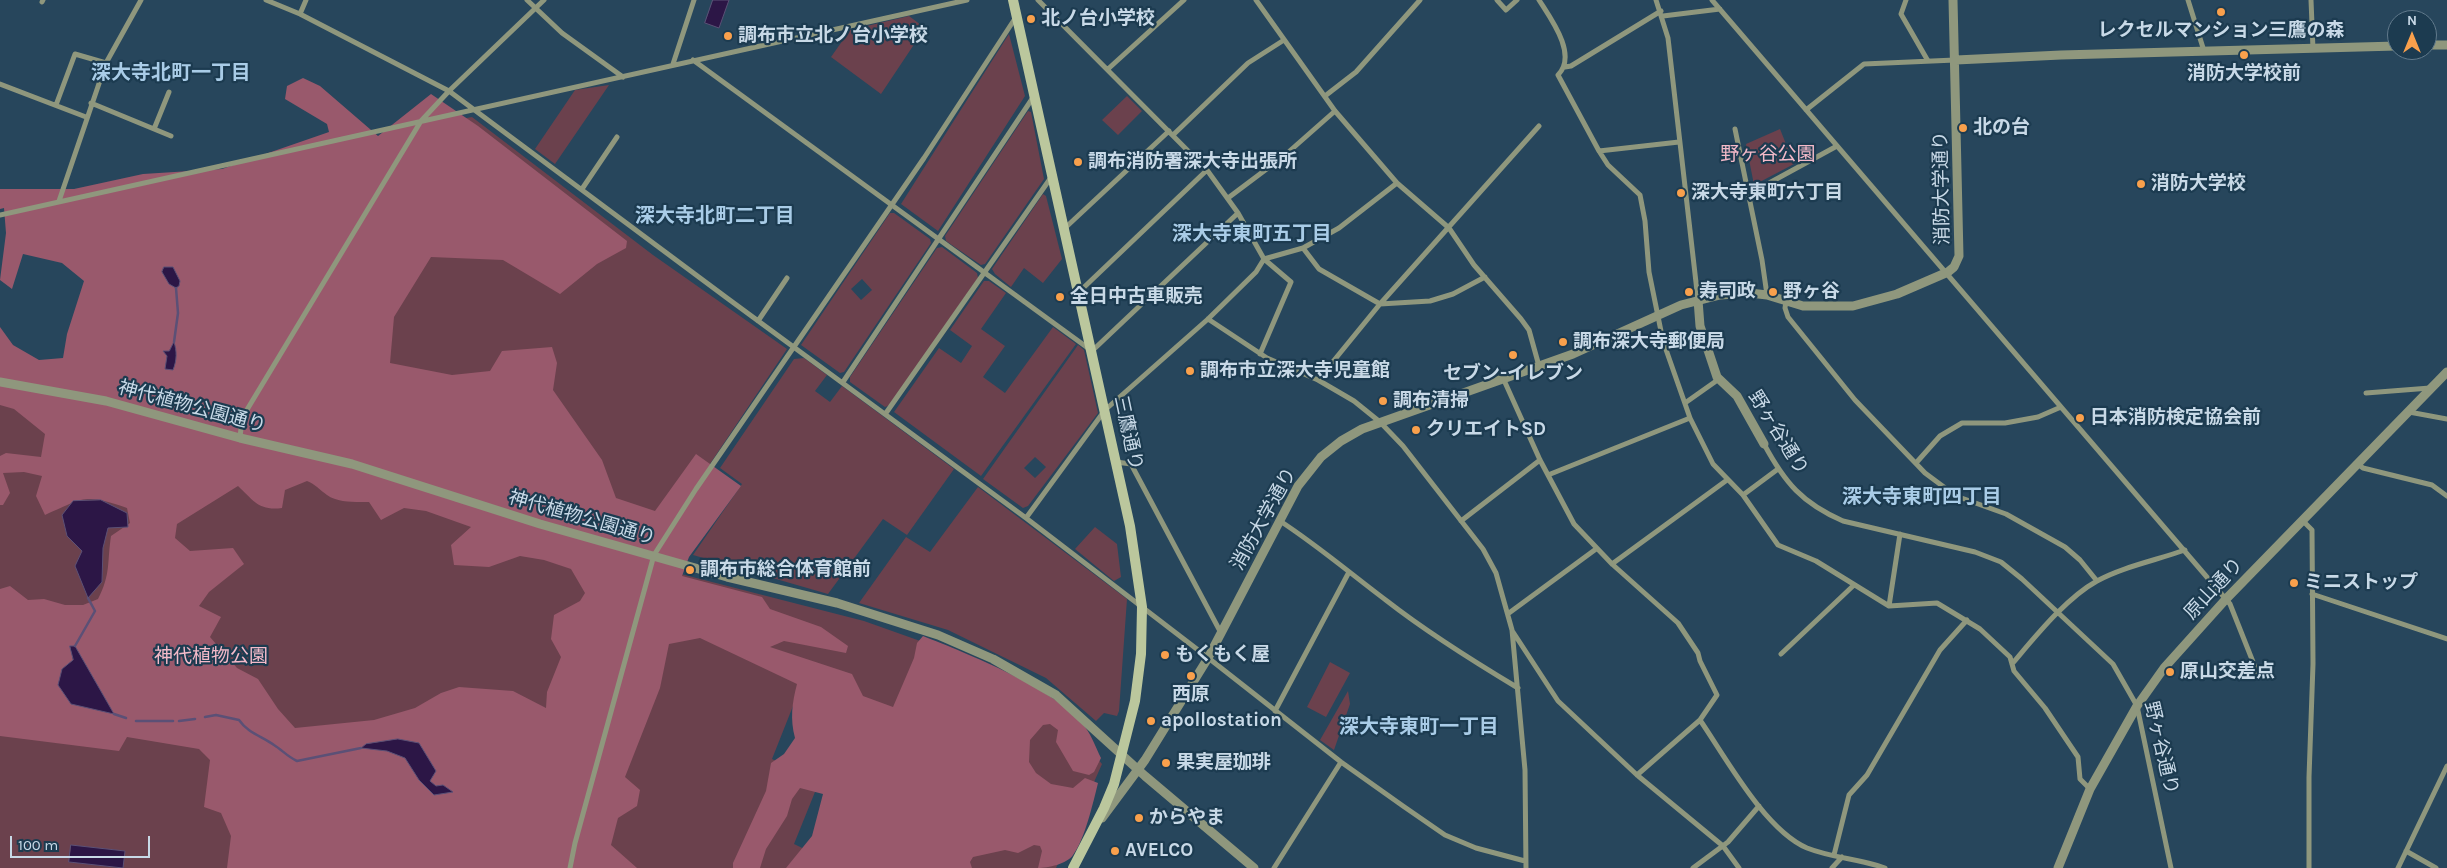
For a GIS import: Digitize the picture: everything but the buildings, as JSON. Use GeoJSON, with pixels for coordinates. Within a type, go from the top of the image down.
{"type":"FeatureCollection","features":[{"type":"Feature","properties":{"kind":"main road","name":"三鷹通り"},"geometry":{"type":"LineString","coordinates":[[1013,0],[1105,410],[1136,562],[1142,606],[1139,679],[1123,755],[1114,784],[1073,868]]}},
{"type":"Feature","properties":{"kind":"street"},"geometry":{"type":"LineString","coordinates":[[59,202],[86,117],[106,63],[141,0]]}},
{"type":"Feature","properties":{"kind":"street"},"geometry":{"type":"LineString","coordinates":[[266,0],[300,14],[450,91],[662,251],[702,278],[1026,518],[1341,762],[1445,836],[1476,848],[1525,861]]}},
{"type":"Feature","properties":{"kind":"street"},"geometry":{"type":"LineString","coordinates":[[300,14],[306,0]]}},
{"type":"Feature","properties":{"kind":"street"},"geometry":{"type":"LineString","coordinates":[[527,0],[562,33],[623,77]]}},
{"type":"Feature","properties":{"kind":"street"},"geometry":{"type":"LineString","coordinates":[[240,438],[242,418],[422,121],[450,91],[544,0]]}},
{"type":"Feature","properties":{"kind":"street"},"geometry":{"type":"LineString","coordinates":[[674,64],[694,0]]}},
{"type":"Feature","properties":{"kind":"street"},"geometry":{"type":"LineString","coordinates":[[928,8],[931,0]]}},
{"type":"Feature","properties":{"kind":"street"},"geometry":{"type":"LineString","coordinates":[[0,215],[967,0]]}},
{"type":"Feature","properties":{"kind":"street"},"geometry":{"type":"LineString","coordinates":[[1038,0],[1207,170],[1238,213],[1264,259],[1291,282],[1260,354]]}},
{"type":"Feature","properties":{"kind":"street"},"geometry":{"type":"LineString","coordinates":[[1108,69],[1184,0]]}},
{"type":"Feature","properties":{"kind":"street"},"geometry":{"type":"LineString","coordinates":[[1256,0],[1335,111],[1397,183],[1449,228],[1485,277],[1529,330],[1540,366]]}},
{"type":"Feature","properties":{"kind":"street"},"geometry":{"type":"LineString","coordinates":[[1325,96],[1356,72],[1420,0]]}},
{"type":"Feature","properties":{"kind":"street"},"geometry":{"type":"LineString","coordinates":[[1497,0],[1506,10],[1517,0]]}},
{"type":"Feature","properties":{"kind":"street"},"geometry":{"type":"LineString","coordinates":[[1539,0],[1557,29],[1566,56],[1564,67],[1558,75],[1599,151],[1608,164],[1640,195],[1645,221],[1649,272],[1666,349],[1690,418],[1713,464],[1743,495],[1778,545],[1816,561],[1889,606],[1937,603],[1980,628],[2010,657],[2014,671],[2046,708],[2078,756],[2080,779],[2090,789]]}},
{"type":"Feature","properties":{"kind":"street","name":"野ヶ谷通り"},"geometry":{"type":"LineString","coordinates":[[1656,0],[1662,14],[1668,38],[1700,326],[1708,354],[1719,379],[1737,396],[1778,469],[1801,497],[1816,508],[1843,521],[1976,552],[2001,562],[2022,579],[2113,664],[2137,706],[2171,868]]}},
{"type":"Feature","properties":{"kind":"street"},"geometry":{"type":"LineString","coordinates":[[1712,0],[1948,272],[2061,407],[2226,598],[2257,672]]}},
{"type":"Feature","properties":{"kind":"street"},"geometry":{"type":"LineString","coordinates":[[1906,0],[1901,14],[1928,61]]}},
{"type":"Feature","properties":{"kind":"street","name":"消防大学通り"},"geometry":{"type":"LineString","coordinates":[[1092,832],[1137,770],[1208,658],[1304,477],[1321,457],[1351,434],[1573,354],[1658,314],[1698,300],[1750,293],[1767,295],[1785,305],[1818,308],[1860,305],[1897,294],[1948,272],[1954,267],[1960,256],[1953,0]]}},
{"type":"Feature","properties":{"kind":"street"},"geometry":{"type":"LineString","coordinates":[[2188,0],[2204,52]]}},
{"type":"Feature","properties":{"kind":"street"},"geometry":{"type":"LineString","coordinates":[[2312,0],[2313,49]]}},
{"type":"Feature","properties":{"kind":"street"},"geometry":{"type":"LineString","coordinates":[[1564,67],[1571,66],[1662,14],[1720,10]]}},
{"type":"Feature","properties":{"kind":"street"},"geometry":{"type":"LineString","coordinates":[[570,868],[574,845],[654,555],[1016,16]]}},
{"type":"Feature","properties":{"kind":"street"},"geometry":{"type":"LineString","coordinates":[[1065,228],[1248,63],[1284,40]]}},
{"type":"Feature","properties":{"kind":"street"},"geometry":{"type":"LineString","coordinates":[[1806,110],[1864,64],[2387,46]]}},
{"type":"Feature","properties":{"kind":"street"},"geometry":{"type":"LineString","coordinates":[[56,105],[75,54],[106,63]]}},
{"type":"Feature","properties":{"kind":"street"},"geometry":{"type":"LineString","coordinates":[[693,60],[1092,351],[1238,213]]}},
{"type":"Feature","properties":{"kind":"street"},"geometry":{"type":"LineString","coordinates":[[0,84],[86,117]]}},
{"type":"Feature","properties":{"kind":"street"},"geometry":{"type":"LineString","coordinates":[[154,129],[170,92]]}},
{"type":"Feature","properties":{"kind":"street"},"geometry":{"type":"LineString","coordinates":[[843,382],[1034,95]]}},
{"type":"Feature","properties":{"kind":"street"},"geometry":{"type":"LineString","coordinates":[[91,103],[171,136]]}},
{"type":"Feature","properties":{"kind":"street"},"geometry":{"type":"LineString","coordinates":[[1228,198],[1284,156],[1335,111]]}},
{"type":"Feature","properties":{"kind":"street"},"geometry":{"type":"LineString","coordinates":[[1318,380],[1380,304],[1540,126]]}},
{"type":"Feature","properties":{"kind":"street"},"geometry":{"type":"LineString","coordinates":[[1735,129],[1762,260],[1767,295]]}},
{"type":"Feature","properties":{"kind":"street"},"geometry":{"type":"LineString","coordinates":[[582,189],[618,137]]}},
{"type":"Feature","properties":{"kind":"street"},"geometry":{"type":"LineString","coordinates":[[1599,151],[1679,142]]}},
{"type":"Feature","properties":{"kind":"street"},"geometry":{"type":"LineString","coordinates":[[1749,194],[1837,146]]}},
{"type":"Feature","properties":{"kind":"street"},"geometry":{"type":"LineString","coordinates":[[1079,292],[1207,170]]}},
{"type":"Feature","properties":{"kind":"street"},"geometry":{"type":"LineString","coordinates":[[886,413],[1052,175]]}},
{"type":"Feature","properties":{"kind":"street"},"geometry":{"type":"LineString","coordinates":[[1026,518],[1105,410],[1208,319],[1256,272],[1264,259],[1303,248],[1339,228],[1397,183]]}},
{"type":"Feature","properties":{"kind":"street"},"geometry":{"type":"LineString","coordinates":[[1303,248],[1319,269],[1380,304],[1415,304],[1443,298],[1485,277]]}},
{"type":"Feature","properties":{"kind":"street"},"geometry":{"type":"LineString","coordinates":[[758,321],[788,278]]}},
{"type":"Feature","properties":{"kind":"street"},"geometry":{"type":"LineString","coordinates":[[1785,305],[1788,317],[1855,400],[1925,473],[1956,496],[2006,514],[2065,547],[2080,560],[2097,581]]}},
{"type":"Feature","properties":{"kind":"street"},"geometry":{"type":"LineString","coordinates":[[1208,319],[1260,354],[1318,380],[1354,401],[1380,422],[1403,446],[1483,549],[1496,573],[1512,630],[1525,770],[1526,868]]}},
{"type":"Feature","properties":{"kind":"street","name":"原山通り"},"geometry":{"type":"LineString","coordinates":[[2058,868],[2090,789],[2137,706],[2180,649],[2226,598],[2447,372]]}},
{"type":"Feature","properties":{"kind":"street"},"geometry":{"type":"LineString","coordinates":[[1503,378],[1540,460],[1574,524],[1596,549],[1678,623],[1698,653],[1717,695],[1700,720],[1637,775]]}},
{"type":"Feature","properties":{"kind":"street"},"geometry":{"type":"LineString","coordinates":[[1685,404],[1719,379]]}},
{"type":"Feature","properties":{"kind":"street","name":"神代植物公園通り"},"geometry":{"type":"LineString","coordinates":[[0,382],[106,401],[240,438],[352,464],[540,524],[726,577],[858,609],[938,635],[993,659],[1056,695],[1137,770],[1254,868]]}},
{"type":"Feature","properties":{"kind":"street"},"geometry":{"type":"LineString","coordinates":[[2366,393],[2431,388]]}},
{"type":"Feature","properties":{"kind":"street"},"geometry":{"type":"LineString","coordinates":[[1916,464],[1940,436],[1962,423],[2005,423],[2038,417],[2061,407]]}},
{"type":"Feature","properties":{"kind":"street"},"geometry":{"type":"LineString","coordinates":[[2409,412],[2447,419]]}},
{"type":"Feature","properties":{"kind":"street"},"geometry":{"type":"LineString","coordinates":[[1548,475],[1690,418]]}},
{"type":"Feature","properties":{"kind":"street"},"geometry":{"type":"LineString","coordinates":[[1461,521],[1540,460]]}},
{"type":"Feature","properties":{"kind":"street"},"geometry":{"type":"LineString","coordinates":[[1116,462],[1131,464],[1221,633]]}},
{"type":"Feature","properties":{"kind":"street"},"geometry":{"type":"LineString","coordinates":[[2358,464],[2363,468],[2432,485],[2447,496]]}},
{"type":"Feature","properties":{"kind":"street"},"geometry":{"type":"LineString","coordinates":[[1743,495],[1778,469]]}},
{"type":"Feature","properties":{"kind":"street"},"geometry":{"type":"LineString","coordinates":[[1612,564],[1727,480]]}},
{"type":"Feature","properties":{"kind":"street"},"geometry":{"type":"LineString","coordinates":[[2302,520],[2312,530],[2309,868]]}},
{"type":"Feature","properties":{"kind":"street"},"geometry":{"type":"LineString","coordinates":[[1280,521],[1436,636],[1518,688]]}},
{"type":"Feature","properties":{"kind":"street"},"geometry":{"type":"LineString","coordinates":[[1889,606],[1900,534]]}},
{"type":"Feature","properties":{"kind":"street"},"geometry":{"type":"LineString","coordinates":[[1508,613],[1596,549]]}},
{"type":"Feature","properties":{"kind":"street"},"geometry":{"type":"LineString","coordinates":[[2012,664],[2074,598],[2097,581],[2185,550]]}},
{"type":"Feature","properties":{"kind":"street"},"geometry":{"type":"LineString","coordinates":[[1275,710],[1350,572]]}},
{"type":"Feature","properties":{"kind":"street"},"geometry":{"type":"LineString","coordinates":[[1781,654],[1806,633],[1854,586]]}},
{"type":"Feature","properties":{"kind":"street"},"geometry":{"type":"LineString","coordinates":[[2312,594],[2447,639]]}},
{"type":"Feature","properties":{"kind":"street"},"geometry":{"type":"LineString","coordinates":[[1834,855],[1849,795],[1867,775],[1940,650],[1967,620]]}},
{"type":"Feature","properties":{"kind":"street"},"geometry":{"type":"LineString","coordinates":[[1512,630],[1558,701],[1637,775],[1723,846],[1739,868]]}},
{"type":"Feature","properties":{"kind":"street"},"geometry":{"type":"LineString","coordinates":[[1700,720],[1759,806],[1775,826],[1807,848],[1885,868]]}},
{"type":"Feature","properties":{"kind":"street"},"geometry":{"type":"LineString","coordinates":[[1274,868],[1341,762]]}},
{"type":"Feature","properties":{"kind":"street"},"geometry":{"type":"LineString","coordinates":[[2398,868],[2444,778],[2447,766]]}},
{"type":"Feature","properties":{"kind":"street"},"geometry":{"type":"LineString","coordinates":[[1692,868],[1728,842],[1759,806]]}},
{"type":"Feature","properties":{"kind":"street"},"geometry":{"type":"LineString","coordinates":[[2406,851],[2436,868]]}},
{"type":"Feature","properties":{"kind":"street"},"geometry":{"type":"LineString","coordinates":[[1832,868],[1842,857]]}},
{"type":"Feature","properties":{"kind":"green space"},"geometry":{"type":"Polygon","coordinates":[[[909,16],[925,28],[881,94],[831,57],[850,30],[909,16]]]}},
{"type":"Feature","properties":{"kind":"green space"},"geometry":{"type":"Polygon","coordinates":[[[1009,34],[1025,96],[938,231],[901,204],[1009,34]]]}},
{"type":"Feature","properties":{"kind":"green space"},"geometry":{"type":"Polygon","coordinates":[[[303,78],[320,86],[378,136],[431,94],[478,126],[627,241],[626,248],[597,264],[560,294],[503,260],[431,257],[394,317],[390,363],[452,375],[490,371],[502,351],[552,347],[557,363],[553,390],[602,460],[616,498],[655,511],[696,454],[741,486],[689,557],[682,576],[762,597],[770,609],[821,627],[848,646],[846,653],[784,641],[770,647],[852,674],[863,696],[893,707],[914,658],[917,643],[923,636],[1010,674],[1034,686],[1055,700],[1072,713],[1085,727],[1101,758],[1094,772],[1089,775],[1073,771],[1056,742],[1058,730],[1050,724],[1043,725],[1030,740],[1029,762],[1036,773],[1051,784],[1073,788],[1085,778],[1098,783],[1085,830],[1073,855],[1057,865],[1038,868],[1042,851],[1040,846],[1034,845],[1018,853],[1005,850],[973,857],[970,862],[972,868],[786,868],[812,836],[823,794],[800,788],[792,799],[787,816],[766,849],[760,868],[733,868],[733,863],[766,791],[771,763],[784,754],[795,738],[792,711],[797,684],[700,638],[669,644],[660,688],[625,777],[640,790],[637,806],[618,818],[611,845],[637,868],[227,868],[231,836],[221,813],[204,807],[210,760],[199,749],[127,737],[119,751],[0,736],[0,589],[10,586],[28,600],[44,599],[65,605],[83,605],[98,599],[107,575],[111,536],[130,523],[127,508],[102,500],[92,499],[77,501],[45,515],[36,496],[42,476],[24,472],[3,473],[10,493],[3,505],[0,505],[0,456],[6,453],[41,457],[45,434],[14,409],[0,405],[0,327],[13,345],[39,360],[63,358],[67,334],[84,281],[62,263],[23,254],[12,289],[0,280],[6,233],[4,208],[0,209],[0,189],[74,189],[143,174],[222,169],[329,132],[327,124],[285,99],[287,86],[303,78]],[[307,481],[285,490],[282,508],[274,509],[257,504],[238,486],[177,524],[175,538],[190,551],[233,548],[244,564],[209,592],[199,606],[221,617],[210,637],[237,668],[258,679],[278,709],[295,728],[374,720],[415,708],[441,693],[459,687],[513,691],[546,708],[547,692],[561,657],[551,639],[554,615],[580,601],[585,593],[571,569],[544,560],[520,556],[489,567],[454,565],[451,545],[471,527],[426,511],[404,508],[381,520],[369,502],[347,502],[331,498],[307,481]]]}},
{"type":"Feature","properties":{"kind":"green space"},"geometry":{"type":"Polygon","coordinates":[[[609,85],[555,164],[535,149],[575,90],[609,85]]]}},
{"type":"Feature","properties":{"kind":"green space"},"geometry":{"type":"Polygon","coordinates":[[[1127,96],[1142,111],[1118,135],[1102,120],[1127,96]]]}},
{"type":"Feature","properties":{"kind":"green space"},"geometry":{"type":"Polygon","coordinates":[[[1028,111],[1031,112],[1044,179],[985,264],[981,265],[946,241],[945,236],[1028,111]]]}},
{"type":"Feature","properties":{"kind":"green space"},"geometry":{"type":"Polygon","coordinates":[[[472,117],[653,255],[787,349],[665,531],[249,426],[425,126],[472,117]]]}},
{"type":"Feature","properties":{"kind":"green space","name":"野ヶ谷公園"},"geometry":{"type":"Polygon","coordinates":[[[1780,129],[1794,164],[1754,185],[1746,144],[1780,129]]]}},
{"type":"Feature","properties":{"kind":"green space"},"geometry":{"type":"Polygon","coordinates":[[[1043,194],[1046,196],[1062,259],[1043,283],[1024,268],[1011,287],[995,274],[992,269],[1043,194]]]}},
{"type":"Feature","properties":{"kind":"green space"},"geometry":{"type":"Polygon","coordinates":[[[890,213],[894,213],[930,239],[931,243],[844,372],[840,373],[801,345],[890,213]],[[862,279],[851,289],[861,300],[872,290],[862,279]]]}},
{"type":"Feature","properties":{"kind":"green space"},"geometry":{"type":"Polygon","coordinates":[[[942,247],[977,273],[978,278],[890,405],[885,407],[850,382],[850,377],[937,248],[942,247]]]}},
{"type":"Feature","properties":{"kind":"green space"},"geometry":{"type":"Polygon","coordinates":[[[984,281],[989,281],[1006,293],[981,329],[1005,346],[983,377],[1005,393],[1053,327],[1076,344],[981,476],[894,412],[939,348],[961,363],[972,346],[950,330],[984,281]]]}},
{"type":"Feature","properties":{"kind":"green space"},"geometry":{"type":"Polygon","coordinates":[[[1078,345],[1084,350],[1098,413],[1028,506],[1023,508],[983,479],[1078,345]],[[1035,457],[1024,468],[1035,478],[1046,467],[1035,457]]]}},
{"type":"Feature","properties":{"kind":"green space"},"geometry":{"type":"Polygon","coordinates":[[[804,358],[827,375],[815,391],[830,402],[842,386],[954,469],[907,535],[883,519],[828,594],[693,555],[742,484],[720,468],[794,359],[804,358]]]}},
{"type":"Feature","properties":{"kind":"green space","name":"神代植物公園"},"geometry":{"type":"Polygon","coordinates":[[[0,392],[650,562],[572,841],[616,868],[0,868],[0,392]]]}},
{"type":"Feature","properties":{"kind":"green space"},"geometry":{"type":"Polygon","coordinates":[[[978,487],[1127,599],[1119,711],[1117,716],[1104,713],[1096,721],[1046,678],[948,630],[859,603],[906,537],[930,552],[978,487]]]}},
{"type":"Feature","properties":{"kind":"green space"},"geometry":{"type":"Polygon","coordinates":[[[1095,527],[1117,544],[1121,577],[1114,581],[1075,549],[1095,527]]]}},
{"type":"Feature","properties":{"kind":"green space"},"geometry":{"type":"Polygon","coordinates":[[[673,572],[864,621],[940,648],[1057,711],[1102,764],[1056,868],[635,868],[586,834],[673,572]],[[795,701],[772,759],[819,782],[794,844],[821,857],[845,798],[795,701]]]}},
{"type":"Feature","properties":{"kind":"green space"},"geometry":{"type":"Polygon","coordinates":[[[1330,662],[1350,673],[1326,717],[1307,707],[1330,662]]]}},
{"type":"Feature","properties":{"kind":"green space"},"geometry":{"type":"Polygon","coordinates":[[[1348,691],[1350,704],[1334,750],[1320,740],[1348,691]]]}},
{"type":"Feature","properties":{"kind":"shaded area"},"geometry":{"type":"Polygon","coordinates":[[[713,0],[729,0],[719,28],[705,23],[713,0]]]}},
{"type":"Feature","properties":{"kind":"shaded area"},"geometry":{"type":"Polygon","coordinates":[[[164,267],[173,267],[180,281],[179,286],[176,288],[169,284],[162,272],[164,267]]]}},
{"type":"Feature","properties":{"kind":"shaded area"},"geometry":{"type":"Polygon","coordinates":[[[174,342],[176,356],[173,370],[165,369],[167,356],[163,351],[169,351],[174,342]]]}},
{"type":"Feature","properties":{"kind":"shaded area"},"geometry":{"type":"Polygon","coordinates":[[[101,500],[127,513],[128,527],[108,528],[103,548],[102,582],[88,598],[75,566],[82,551],[67,536],[62,515],[73,501],[101,500]]]}},
{"type":"Feature","properties":{"kind":"shaded area"},"geometry":{"type":"Polygon","coordinates":[[[70,646],[75,646],[114,714],[71,704],[58,685],[62,669],[73,660],[70,646]]]}},
{"type":"Feature","properties":{"kind":"shaded area"},"geometry":{"type":"Polygon","coordinates":[[[398,739],[419,743],[436,771],[430,781],[436,786],[443,785],[453,792],[434,795],[419,780],[405,758],[387,751],[361,748],[366,744],[398,739]]]}},
{"type":"Feature","properties":{"kind":"shaded area"},"geometry":{"type":"Polygon","coordinates":[[[71,845],[125,851],[123,868],[69,862],[71,845]]]}},
{"type":"Feature","properties":{"kind":"waterway"},"geometry":{"type":"LineString","coordinates":[[174,342],[178,313],[176,288]]}},
{"type":"Feature","properties":{"kind":"waterway"},"geometry":{"type":"LineString","coordinates":[[75,646],[95,611],[88,598]]}},
{"type":"Feature","properties":{"kind":"waterway"},"geometry":{"type":"LineString","coordinates":[[114,714],[126,718]]}},
{"type":"Feature","properties":{"kind":"waterway"},"geometry":{"type":"LineString","coordinates":[[205,717],[216,715],[239,720],[251,731],[297,761],[361,748]]}},
{"type":"Feature","properties":{"kind":"waterway"},"geometry":{"type":"LineString","coordinates":[[179,721],[195,719]]}},
{"type":"Feature","properties":{"kind":"waterway"},"geometry":{"type":"LineString","coordinates":[[136,721],[173,721]]}},
{"type":"Feature","properties":{"kind":"place","name":"レクセルマンション三鷹の森"},"geometry":{"type":"Point","coordinates":[2221,12]}},
{"type":"Feature","properties":{"kind":"place","name":"北ノ台小学校"},"geometry":{"type":"Point","coordinates":[1031,19]}},
{"type":"Feature","properties":{"kind":"place","name":"調布市立北ノ台小学校"},"geometry":{"type":"Point","coordinates":[728,36]}},
{"type":"Feature","properties":{"kind":"place","name":"消防大学校前"},"geometry":{"type":"Point","coordinates":[2244,55]}},
{"type":"Feature","properties":{"kind":"place","name":"北の台"},"geometry":{"type":"Point","coordinates":[1963,128]}},
{"type":"Feature","properties":{"kind":"place","name":"調布消防署深大寺出張所"},"geometry":{"type":"Point","coordinates":[1078,162]}},
{"type":"Feature","properties":{"kind":"place","name":"消防大学校"},"geometry":{"type":"Point","coordinates":[2141,184]}},
{"type":"Feature","properties":{"kind":"place","name":"深大寺東町六丁目"},"geometry":{"type":"Point","coordinates":[1681,193]}},
{"type":"Feature","properties":{"kind":"place","name":"寿司政"},"geometry":{"type":"Point","coordinates":[1689,292]}},
{"type":"Feature","properties":{"kind":"place","name":"野ヶ谷"},"geometry":{"type":"Point","coordinates":[1773,292]}},
{"type":"Feature","properties":{"kind":"place","name":"全日中古車販売"},"geometry":{"type":"Point","coordinates":[1060,297]}},
{"type":"Feature","properties":{"kind":"place","name":"調布深大寺郵便局"},"geometry":{"type":"Point","coordinates":[1563,342]}},
{"type":"Feature","properties":{"kind":"place","name":"セブン-イレブン"},"geometry":{"type":"Point","coordinates":[1513,355]}},
{"type":"Feature","properties":{"kind":"place","name":"調布市立深大寺児童館"},"geometry":{"type":"Point","coordinates":[1190,371]}},
{"type":"Feature","properties":{"kind":"place","name":"調布清掃"},"geometry":{"type":"Point","coordinates":[1383,401]}},
{"type":"Feature","properties":{"kind":"place","name":"日本消防検定協会前"},"geometry":{"type":"Point","coordinates":[2080,418]}},
{"type":"Feature","properties":{"kind":"place","name":"クリエイトSD"},"geometry":{"type":"Point","coordinates":[1416,430]}},
{"type":"Feature","properties":{"kind":"place","name":"調布市総合体育館前"},"geometry":{"type":"Point","coordinates":[690,570]}},
{"type":"Feature","properties":{"kind":"place","name":"ミニストップ"},"geometry":{"type":"Point","coordinates":[2294,583]}},
{"type":"Feature","properties":{"kind":"place","name":"もくもく屋"},"geometry":{"type":"Point","coordinates":[1165,655]}},
{"type":"Feature","properties":{"kind":"place","name":"原山交差点"},"geometry":{"type":"Point","coordinates":[2170,672]}},
{"type":"Feature","properties":{"kind":"place","name":"西原"},"geometry":{"type":"Point","coordinates":[1191,676]}},
{"type":"Feature","properties":{"kind":"place","name":"apollostation"},"geometry":{"type":"Point","coordinates":[1151,721]}},
{"type":"Feature","properties":{"kind":"place","name":"果実屋珈琲"},"geometry":{"type":"Point","coordinates":[1166,763]}},
{"type":"Feature","properties":{"kind":"place","name":"からやま"},"geometry":{"type":"Point","coordinates":[1139,818]}},
{"type":"Feature","properties":{"kind":"place","name":"AVELCO"},"geometry":{"type":"Point","coordinates":[1115,851]}},
{"type":"Feature","properties":{"kind":"district","name":"深大寺北町一丁目"},"geometry":{"type":"Point","coordinates":[171,73]}},
{"type":"Feature","properties":{"kind":"district","name":"深大寺北町二丁目"},"geometry":{"type":"Point","coordinates":[715,216]}},
{"type":"Feature","properties":{"kind":"district","name":"深大寺東町五丁目"},"geometry":{"type":"Point","coordinates":[1252,234]}},
{"type":"Feature","properties":{"kind":"district","name":"深大寺東町四丁目"},"geometry":{"type":"Point","coordinates":[1922,497]}},
{"type":"Feature","properties":{"kind":"district","name":"深大寺東町一丁目"},"geometry":{"type":"Point","coordinates":[1419,727]}}]}
